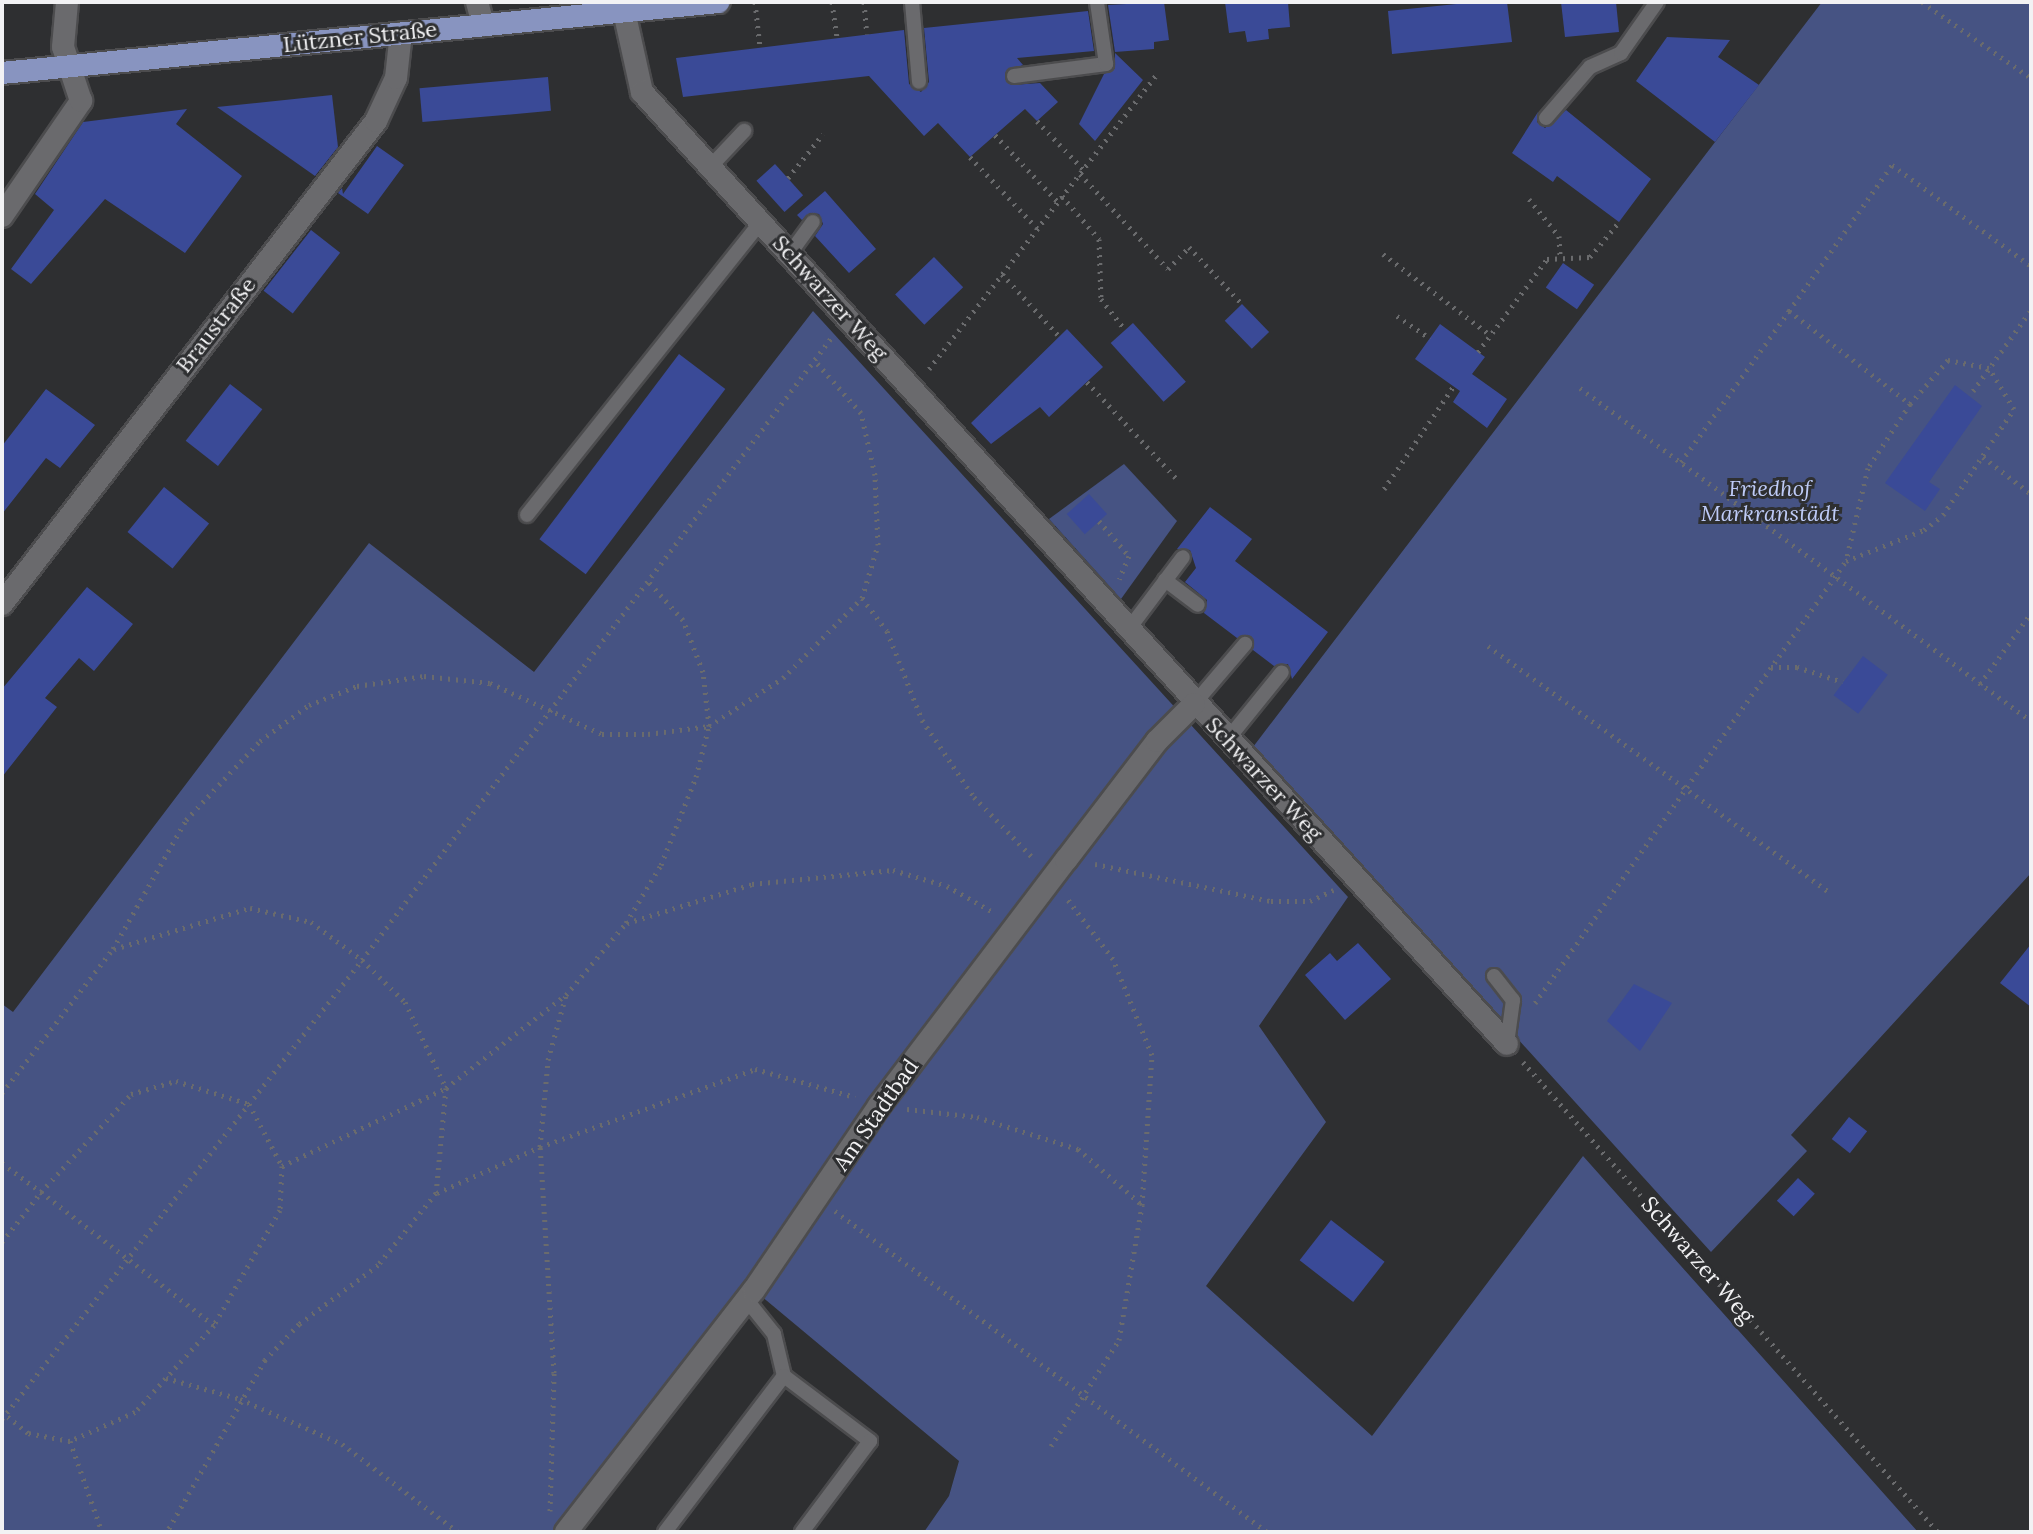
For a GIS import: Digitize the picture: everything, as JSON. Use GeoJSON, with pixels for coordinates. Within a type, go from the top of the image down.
{"type":"FeatureCollection","features":[{"type":"Feature","properties":{"kind":"main road","name":"Lützner Straße"},"geometry":{"type":"LineString","coordinates":[[2,73],[718,2]]}},
{"type":"Feature","properties":{"kind":"street"},"geometry":{"type":"LineString","coordinates":[[2,216],[81,101],[63,47],[67,2]]}},
{"type":"Feature","properties":{"kind":"street"},"geometry":{"type":"LineString","coordinates":[[477,2],[483,25]]}},
{"type":"Feature","properties":{"kind":"street","name":"Schwarzer Weg"},"geometry":{"type":"LineString","coordinates":[[624,11],[642,92],[791,252],[1194,704],[1507,1044]]}},
{"type":"Feature","properties":{"kind":"street","name":"Braustraße"},"geometry":{"type":"LineString","coordinates":[[2,604],[376,121],[396,78],[401,33]]}},
{"type":"Feature","properties":{"kind":"street","name":"Am Stadtbad"},"geometry":{"type":"LineString","coordinates":[[558,1524],[746,1299],[818,1199],[879,1106],[1157,741],[1194,704]]}},
{"type":"Feature","properties":{"kind":"lane"},"geometry":{"type":"LineString","coordinates":[[912,2],[919,82]]}},
{"type":"Feature","properties":{"kind":"lane"},"geometry":{"type":"LineString","coordinates":[[1014,76],[1106,64],[1097,2]]}},
{"type":"Feature","properties":{"kind":"lane"},"geometry":{"type":"LineString","coordinates":[[1546,118],[1590,67],[1621,53],[1657,2]]}},
{"type":"Feature","properties":{"kind":"lane"},"geometry":{"type":"LineString","coordinates":[[710,167],[744,131]]}},
{"type":"Feature","properties":{"kind":"lane"},"geometry":{"type":"LineString","coordinates":[[527,515],[761,222]]}},
{"type":"Feature","properties":{"kind":"lane"},"geometry":{"type":"LineString","coordinates":[[791,252],[813,222]]}},
{"type":"Feature","properties":{"kind":"lane"},"geometry":{"type":"LineString","coordinates":[[1128,630],[1183,557]]}},
{"type":"Feature","properties":{"kind":"lane"},"geometry":{"type":"LineString","coordinates":[[1165,580],[1198,605]]}},
{"type":"Feature","properties":{"kind":"lane"},"geometry":{"type":"LineString","coordinates":[[1194,704],[1245,644]]}},
{"type":"Feature","properties":{"kind":"lane"},"geometry":{"type":"LineString","coordinates":[[1227,740],[1282,672]]}},
{"type":"Feature","properties":{"kind":"lane"},"geometry":{"type":"LineString","coordinates":[[1494,976],[1513,1000],[1507,1044]]}},
{"type":"Feature","properties":{"kind":"lane"},"geometry":{"type":"LineString","coordinates":[[746,1299],[774,1334],[784,1376],[870,1441],[802,1532]]}},
{"type":"Feature","properties":{"kind":"lane"},"geometry":{"type":"LineString","coordinates":[[665,1532],[784,1376]]}},
{"type":"Feature","properties":{"kind":"path"},"geometry":{"type":"LineString","coordinates":[[755,2],[760,47]]}},
{"type":"Feature","properties":{"kind":"path"},"geometry":{"type":"LineString","coordinates":[[832,2],[837,38]]}},
{"type":"Feature","properties":{"kind":"path"},"geometry":{"type":"LineString","coordinates":[[864,2],[867,34]]}},
{"type":"Feature","properties":{"kind":"path"},"geometry":{"type":"LineString","coordinates":[[1922,2],[2031,78]]}},
{"type":"Feature","properties":{"kind":"path"},"geometry":{"type":"LineString","coordinates":[[913,389],[1157,74]]}},
{"type":"Feature","properties":{"kind":"path"},"geometry":{"type":"LineString","coordinates":[[1037,121],[1168,269],[1189,247],[1242,304]]}},
{"type":"Feature","properties":{"kind":"path"},"geometry":{"type":"LineString","coordinates":[[788,178],[823,134]]}},
{"type":"Feature","properties":{"kind":"path"},"geometry":{"type":"LineString","coordinates":[[995,135],[1099,239],[1101,299],[1125,330]]}},
{"type":"Feature","properties":{"kind":"path"},"geometry":{"type":"LineString","coordinates":[[970,157],[1037,228]]}},
{"type":"Feature","properties":{"kind":"path"},"geometry":{"type":"LineString","coordinates":[[1681,462],[1892,165],[2031,266]]}},
{"type":"Feature","properties":{"kind":"path"},"geometry":{"type":"LineString","coordinates":[[1529,199],[1559,236],[1560,258]]}},
{"type":"Feature","properties":{"kind":"path"},"geometry":{"type":"LineString","coordinates":[[1478,352],[1547,259],[1590,257],[1619,222]]}},
{"type":"Feature","properties":{"kind":"path"},"geometry":{"type":"LineString","coordinates":[[1383,254],[1490,335]]}},
{"type":"Feature","properties":{"kind":"path"},"geometry":{"type":"LineString","coordinates":[[1002,274],[1059,336]]}},
{"type":"Feature","properties":{"kind":"path"},"geometry":{"type":"LineString","coordinates":[[1973,391],[2031,310]]}},
{"type":"Feature","properties":{"kind":"path"},"geometry":{"type":"LineString","coordinates":[[1789,311],[1910,404]]}},
{"type":"Feature","properties":{"kind":"path"},"geometry":{"type":"LineString","coordinates":[[2,1242],[41,1192],[131,1094],[176,1081],[249,1104],[282,1166],[280,1210],[214,1325],[135,1412],[70,1441],[28,1433],[3,1415],[249,1104],[362,960],[816,362],[846,316]]}},
{"type":"Feature","properties":{"kind":"path"},"geometry":{"type":"LineString","coordinates":[[1397,316],[1430,338]]}},
{"type":"Feature","properties":{"kind":"path"},"geometry":{"type":"LineString","coordinates":[[1534,1006],[1846,561],[1868,468],[1910,404],[1948,360],[1989,368],[2014,409],[1943,515],[1924,530],[1846,561]]}},
{"type":"Feature","properties":{"kind":"path"},"geometry":{"type":"LineString","coordinates":[[2,1093],[113,949],[186,820],[260,741],[309,705],[357,686],[424,676],[490,683],[547,713],[602,734],[709,726],[783,678],[862,598],[878,545],[875,475],[861,413],[816,362]]}},
{"type":"Feature","properties":{"kind":"path"},"geometry":{"type":"LineString","coordinates":[[1087,382],[1176,478]]}},
{"type":"Feature","properties":{"kind":"path"},"geometry":{"type":"LineString","coordinates":[[1384,489],[1453,387]]}},
{"type":"Feature","properties":{"kind":"path"},"geometry":{"type":"LineString","coordinates":[[1580,388],[2031,721]]}},
{"type":"Feature","properties":{"kind":"path"},"geometry":{"type":"LineString","coordinates":[[1983,457],[2031,494]]}},
{"type":"Feature","properties":{"kind":"path"},"geometry":{"type":"LineString","coordinates":[[1099,521],[1124,548],[1129,563],[1100,600]]}},
{"type":"Feature","properties":{"kind":"path"},"geometry":{"type":"LineString","coordinates":[[282,1166],[446,1088],[566,995],[626,923],[661,865],[696,777],[709,726],[703,672],[683,620],[648,581]]}},
{"type":"Feature","properties":{"kind":"path"},"geometry":{"type":"LineString","coordinates":[[862,598],[887,631],[922,720],[974,797],[1053,879],[1113,959],[1152,1055],[1142,1205],[1119,1340],[1082,1391],[1051,1446]]}},
{"type":"Feature","properties":{"kind":"path"},"geometry":{"type":"LineString","coordinates":[[1980,684],[2031,613]]}},
{"type":"Feature","properties":{"kind":"path"},"geometry":{"type":"LineString","coordinates":[[1488,646],[1830,893]]}},
{"type":"Feature","properties":{"kind":"path"},"geometry":{"type":"LineString","coordinates":[[1771,667],[1797,667],[1843,682]]}},
{"type":"Feature","properties":{"kind":"path"},"geometry":{"type":"LineString","coordinates":[[1066,860],[1271,901],[1310,901],[1357,880]]}},
{"type":"Feature","properties":{"kind":"path"},"geometry":{"type":"LineString","coordinates":[[626,923],[752,884],[893,870],[947,886],[1017,926]]}},
{"type":"Feature","properties":{"kind":"path"},"geometry":{"type":"LineString","coordinates":[[113,949],[250,908],[311,922],[362,960],[405,1002],[446,1088],[436,1193]]}},
{"type":"Feature","properties":{"kind":"path"},"geometry":{"type":"LineString","coordinates":[[558,1524],[554,1373],[540,1147],[548,1060],[566,995]]}},
{"type":"Feature","properties":{"kind":"path","name":"Schwarzer Weg"},"geometry":{"type":"LineString","coordinates":[[1507,1044],[1938,1532]]}},
{"type":"Feature","properties":{"kind":"path"},"geometry":{"type":"LineString","coordinates":[[167,1532],[240,1399],[265,1360],[299,1324],[378,1265],[436,1193],[540,1147],[755,1069],[822,1085],[879,1106],[977,1117],[1078,1149],[1142,1205]]}},
{"type":"Feature","properties":{"kind":"path"},"geometry":{"type":"LineString","coordinates":[[2,1163],[214,1325]]}},
{"type":"Feature","properties":{"kind":"path"},"geometry":{"type":"LineString","coordinates":[[818,1199],[1082,1391],[1267,1532]]}},
{"type":"Feature","properties":{"kind":"path"},"geometry":{"type":"LineString","coordinates":[[166,1378],[240,1399],[342,1444],[458,1532]]}},
{"type":"Feature","properties":{"kind":"path"},"geometry":{"type":"LineString","coordinates":[[70,1441],[102,1532]]}},
{"type":"Feature","properties":{"kind":"green space","name":"Friedhof Markranstädt"},"geometry":{"type":"Polygon","coordinates":[[[1822,2],[2031,2],[2031,873],[1791,1135],[1807,1151],[1711,1252],[1253,747],[1822,2]]]}},
{"type":"Feature","properties":{"kind":"green space"},"geometry":{"type":"Polygon","coordinates":[[[813,311],[1348,897],[1259,1026],[1326,1122],[1206,1286],[1372,1436],[1583,1156],[1918,1532],[924,1532],[949,1496],[959,1461],[754,1290],[566,1532],[2,1532],[2,1004],[13,1012],[369,543],[534,672],[813,311]]]}},
{"type":"Feature","properties":{"kind":"green space"},"geometry":{"type":"Polygon","coordinates":[[[1124,464],[1177,521],[1121,599],[1049,519],[1124,464]]]}},
{"type":"Feature","properties":{"kind":"building"},"geometry":{"type":"Polygon","coordinates":[[[1164,2],[1169,40],[1154,42],[1154,49],[1115,52],[1108,5],[1164,2]]]}},
{"type":"Feature","properties":{"kind":"building"},"geometry":{"type":"Polygon","coordinates":[[[1225,2],[1288,2],[1290,27],[1268,29],[1269,39],[1247,42],[1245,31],[1229,33],[1225,2]]]}},
{"type":"Feature","properties":{"kind":"building"},"geometry":{"type":"Polygon","coordinates":[[[1507,2],[1512,42],[1392,54],[1388,11],[1507,2]]]}},
{"type":"Feature","properties":{"kind":"building"},"geometry":{"type":"Polygon","coordinates":[[[1561,2],[1616,2],[1619,32],[1565,37],[1561,2]]]}},
{"type":"Feature","properties":{"kind":"building"},"geometry":{"type":"Polygon","coordinates":[[[1088,11],[1094,51],[1017,58],[1023,65],[1005,73],[1011,85],[1040,83],[1058,102],[1037,121],[1025,109],[970,157],[938,123],[924,136],[869,76],[683,97],[676,58],[904,30],[909,84],[921,92],[929,82],[924,28],[1088,11]]]}},
{"type":"Feature","properties":{"kind":"building"},"geometry":{"type":"Polygon","coordinates":[[[1667,37],[1730,40],[1718,57],[1759,85],[1715,142],[1636,81],[1667,37]]]}},
{"type":"Feature","properties":{"kind":"building"},"geometry":{"type":"Polygon","coordinates":[[[1115,53],[1143,80],[1095,141],[1079,124],[1104,74],[1115,68],[1115,53]]]}},
{"type":"Feature","properties":{"kind":"building"},"geometry":{"type":"Polygon","coordinates":[[[548,77],[551,111],[422,122],[419,88],[548,77]]]}},
{"type":"Feature","properties":{"kind":"building"},"geometry":{"type":"Polygon","coordinates":[[[332,95],[338,147],[315,176],[217,107],[332,95]]]}},
{"type":"Feature","properties":{"kind":"building"},"geometry":{"type":"Polygon","coordinates":[[[187,109],[176,124],[242,176],[185,253],[105,199],[31,284],[11,269],[54,210],[35,194],[83,122],[187,109]]]}},
{"type":"Feature","properties":{"kind":"building"},"geometry":{"type":"Polygon","coordinates":[[[1566,110],[1651,179],[1619,222],[1557,176],[1553,182],[1512,153],[1538,112],[1537,122],[1545,128],[1566,110]]]}},
{"type":"Feature","properties":{"kind":"building"},"geometry":{"type":"Polygon","coordinates":[[[377,146],[404,165],[368,214],[338,193],[342,188],[343,194],[377,146]]]}},
{"type":"Feature","properties":{"kind":"building"},"geometry":{"type":"Polygon","coordinates":[[[775,164],[803,195],[785,212],[756,181],[775,164]]]}},
{"type":"Feature","properties":{"kind":"building"},"geometry":{"type":"Polygon","coordinates":[[[825,191],[876,249],[849,273],[815,236],[823,224],[819,214],[810,213],[802,220],[797,215],[825,191]]]}},
{"type":"Feature","properties":{"kind":"building"},"geometry":{"type":"Polygon","coordinates":[[[311,230],[340,253],[293,313],[264,291],[311,230]]]}},
{"type":"Feature","properties":{"kind":"building"},"geometry":{"type":"Polygon","coordinates":[[[934,257],[963,287],[924,325],[895,295],[934,257]]]}},
{"type":"Feature","properties":{"kind":"building"},"geometry":{"type":"Polygon","coordinates":[[[1563,263],[1594,285],[1577,309],[1546,288],[1563,263]]]}},
{"type":"Feature","properties":{"kind":"building"},"geometry":{"type":"Polygon","coordinates":[[[1242,304],[1269,332],[1252,349],[1225,321],[1242,304]]]}},
{"type":"Feature","properties":{"kind":"building"},"geometry":{"type":"Polygon","coordinates":[[[1133,323],[1186,382],[1164,402],[1111,343],[1133,323]]]}},
{"type":"Feature","properties":{"kind":"building"},"geometry":{"type":"Polygon","coordinates":[[[1440,324],[1485,357],[1472,374],[1507,399],[1487,428],[1453,402],[1460,391],[1415,359],[1440,324]]]}},
{"type":"Feature","properties":{"kind":"building"},"geometry":{"type":"Polygon","coordinates":[[[1067,329],[1103,367],[1049,417],[1040,407],[991,444],[971,423],[1067,329]]]}},
{"type":"Feature","properties":{"kind":"building"},"geometry":{"type":"Polygon","coordinates":[[[679,354],[725,389],[586,574],[539,539],[679,354]]]}},
{"type":"Feature","properties":{"kind":"building"},"geometry":{"type":"Polygon","coordinates":[[[230,384],[262,409],[218,466],[186,441],[230,384]]]}},
{"type":"Feature","properties":{"kind":"building"},"geometry":{"type":"Polygon","coordinates":[[[1955,385],[1982,406],[1929,482],[1940,489],[1925,511],[1885,483],[1955,385]]]}},
{"type":"Feature","properties":{"kind":"building"},"geometry":{"type":"Polygon","coordinates":[[[46,389],[95,425],[60,468],[46,458],[2,514],[2,446],[46,389]]]}},
{"type":"Feature","properties":{"kind":"building"},"geometry":{"type":"Polygon","coordinates":[[[164,487],[209,524],[173,569],[127,532],[164,487]]]}},
{"type":"Feature","properties":{"kind":"building"},"geometry":{"type":"Polygon","coordinates":[[[1089,494],[1107,514],[1085,534],[1067,514],[1089,494]]]}},
{"type":"Feature","properties":{"kind":"building"},"geometry":{"type":"Polygon","coordinates":[[[1210,507],[1252,539],[1235,561],[1328,632],[1292,679],[1288,664],[1274,666],[1253,650],[1251,636],[1237,638],[1204,613],[1207,600],[1185,582],[1196,568],[1190,550],[1177,549],[1210,507]]]}},
{"type":"Feature","properties":{"kind":"building"},"geometry":{"type":"Polygon","coordinates":[[[87,587],[133,624],[94,671],[79,658],[45,698],[57,707],[2,777],[2,689],[87,587]]]}},
{"type":"Feature","properties":{"kind":"building"},"geometry":{"type":"Polygon","coordinates":[[[1863,656],[1888,675],[1858,714],[1834,695],[1863,656]]]}},
{"type":"Feature","properties":{"kind":"building"},"geometry":{"type":"Polygon","coordinates":[[[1358,943],[1391,979],[1345,1020],[1305,975],[1330,953],[1337,961],[1358,943]]]}},
{"type":"Feature","properties":{"kind":"building"},"geometry":{"type":"Polygon","coordinates":[[[2031,944],[2031,1007],[2000,983],[2031,944]]]}},
{"type":"Feature","properties":{"kind":"building"},"geometry":{"type":"Polygon","coordinates":[[[1634,984],[1672,1003],[1640,1051],[1607,1021],[1634,984]]]}},
{"type":"Feature","properties":{"kind":"building"},"geometry":{"type":"Polygon","coordinates":[[[1849,1117],[1867,1131],[1850,1153],[1832,1139],[1849,1117]]]}},
{"type":"Feature","properties":{"kind":"building"},"geometry":{"type":"Polygon","coordinates":[[[1798,1178],[1815,1194],[1794,1216],[1777,1201],[1798,1178]]]}},
{"type":"Feature","properties":{"kind":"building"},"geometry":{"type":"Polygon","coordinates":[[[1331,1220],[1385,1262],[1353,1302],[1300,1260],[1331,1220]]]}}]}
